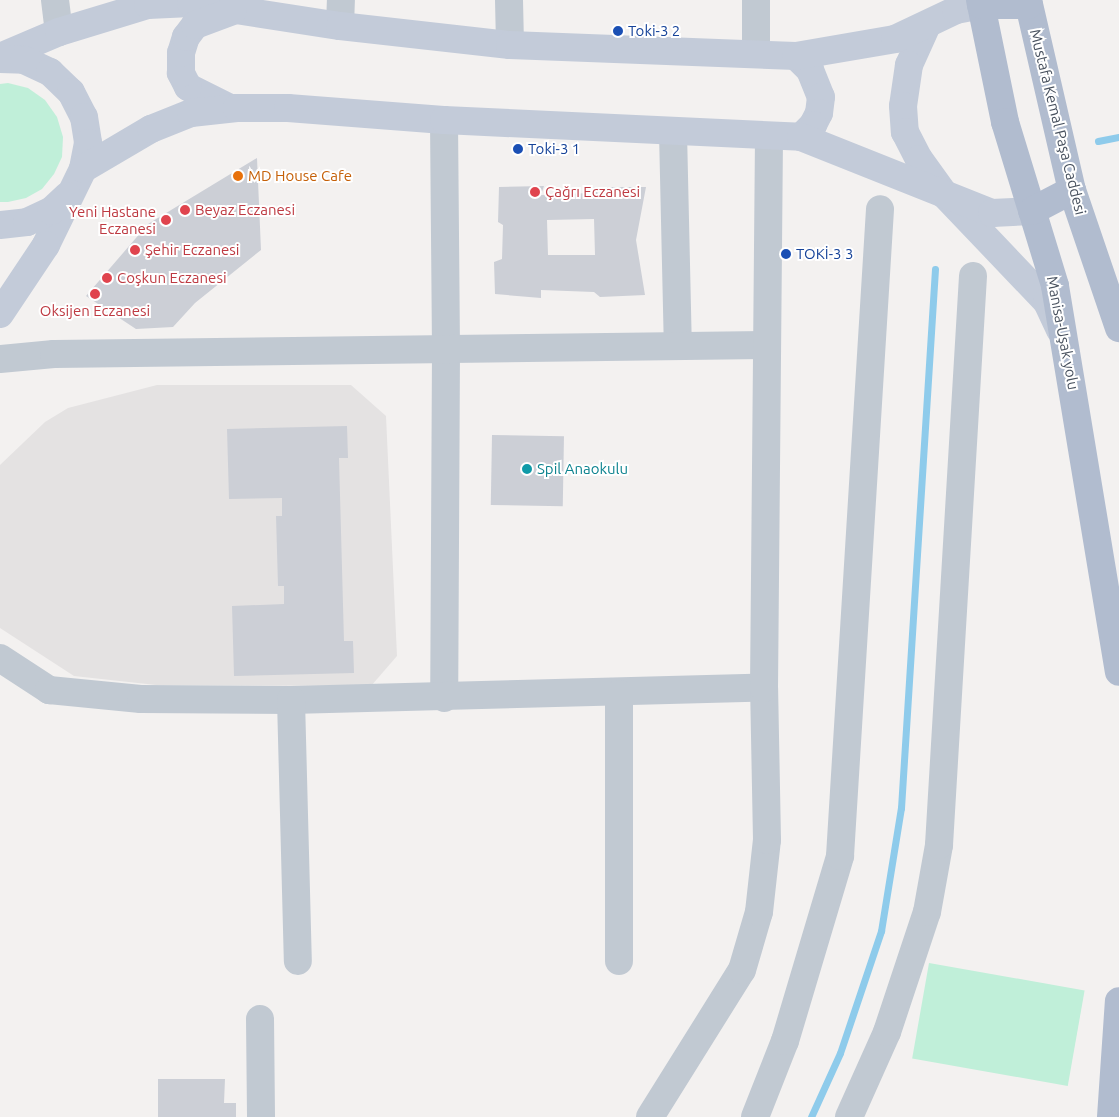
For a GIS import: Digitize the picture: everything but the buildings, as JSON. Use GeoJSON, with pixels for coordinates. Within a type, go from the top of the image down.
{"type":"FeatureCollection","features":[{"type":"Feature","properties":{"kind":"main road"},"geometry":{"type":"LineString","coordinates":[[981,2],[1029,2]]}},
{"type":"Feature","properties":{"kind":"main road","name":"Manisa-Uşak yolu"},"geometry":{"type":"LineString","coordinates":[[981,2],[1005,122],[1055,286],[1068,347],[1119,672]]}},
{"type":"Feature","properties":{"kind":"main road","name":"Mustafa Kemal Paşa Caddesi"},"geometry":{"type":"LineString","coordinates":[[1029,2],[1072,190],[1119,328]]}},
{"type":"Feature","properties":{"kind":"main road"},"geometry":{"type":"LineString","coordinates":[[1032,211],[1072,190]]}},
{"type":"Feature","properties":{"kind":"main road"},"geometry":{"type":"LineString","coordinates":[[1111,1117],[1119,1001]]}},
{"type":"Feature","properties":{"kind":"street"},"geometry":{"type":"LineString","coordinates":[[55,0],[58,32]]}},
{"type":"Feature","properties":{"kind":"street"},"geometry":{"type":"LineString","coordinates":[[509,0],[510,45]]}},
{"type":"Feature","properties":{"kind":"street"},"geometry":{"type":"LineString","coordinates":[[756,0],[756,54]]}},
{"type":"Feature","properties":{"kind":"street"},"geometry":{"type":"LineString","coordinates":[[0,58],[58,32],[148,5],[187,2],[234,10],[341,13],[510,45],[796,56],[895,39],[956,10],[981,2]]}},
{"type":"Feature","properties":{"kind":"street"},"geometry":{"type":"LineString","coordinates":[[230,108],[188,86],[181,73],[181,53],[186,37],[195,25],[234,10]]}},
{"type":"Feature","properties":{"kind":"street"},"geometry":{"type":"LineString","coordinates":[[927,25],[909,65],[903,106],[905,132],[919,159],[945,194],[1047,302],[1068,347]]}},
{"type":"Feature","properties":{"kind":"street"},"geometry":{"type":"LineString","coordinates":[[796,56],[810,70],[821,97],[819,113],[813,125],[801,137]]}},
{"type":"Feature","properties":{"kind":"street"},"geometry":{"type":"LineString","coordinates":[[0,58],[24,60],[50,72],[71,92],[84,117],[88,143],[83,169],[46,245],[0,314]]}},
{"type":"Feature","properties":{"kind":"street"},"geometry":{"type":"LineString","coordinates":[[83,169],[151,129],[191,112],[230,108],[288,108],[444,120],[801,137],[992,213],[1032,211]]}},
{"type":"Feature","properties":{"kind":"street"},"geometry":{"type":"LineString","coordinates":[[444,120],[446,350],[444,698]]}},
{"type":"Feature","properties":{"kind":"street"},"geometry":{"type":"LineString","coordinates":[[673,132],[678,346]]}},
{"type":"Feature","properties":{"kind":"street"},"geometry":{"type":"LineString","coordinates":[[650,1117],[742,970],[759,912],[767,840],[764,688],[769,136]]}},
{"type":"Feature","properties":{"kind":"street"},"geometry":{"type":"LineString","coordinates":[[0,225],[27,222],[51,211],[70,193]]}},
{"type":"Feature","properties":{"kind":"street"},"geometry":{"type":"LineString","coordinates":[[755,1117],[786,1041],[840,856],[880,209]]}},
{"type":"Feature","properties":{"kind":"street"},"geometry":{"type":"LineString","coordinates":[[849,1117],[887,1032],[927,912],[939,845],[973,276]]}},
{"type":"Feature","properties":{"kind":"street"},"geometry":{"type":"LineString","coordinates":[[0,359],[54,354],[767,345]]}},
{"type":"Feature","properties":{"kind":"street"},"geometry":{"type":"LineString","coordinates":[[0,658],[49,690],[141,699],[444,698],[764,688]]}},
{"type":"Feature","properties":{"kind":"street"},"geometry":{"type":"LineString","coordinates":[[619,694],[619,961]]}},
{"type":"Feature","properties":{"kind":"street"},"geometry":{"type":"LineString","coordinates":[[291,700],[298,961]]}},
{"type":"Feature","properties":{"kind":"street"},"geometry":{"type":"LineString","coordinates":[[260,1019],[260,1117]]}},
{"type":"Feature","properties":{"kind":"shaded area"},"geometry":{"type":"Polygon","coordinates":[[[157,385],[351,385],[386,416],[397,656],[371,686],[156,685],[74,676],[0,628],[0,465],[45,422],[68,408],[157,385]]]}},
{"type":"Feature","properties":{"kind":"green space"},"geometry":{"type":"Polygon","coordinates":[[[8,83],[28,88],[45,100],[57,117],[63,137],[62,157],[54,174],[42,189],[26,198],[0,202],[0,84],[8,83]]]}},
{"type":"Feature","properties":{"kind":"green space"},"geometry":{"type":"Polygon","coordinates":[[[929,963],[1085,990],[1068,1086],[912,1059],[929,963]]]}},
{"type":"Feature","properties":{"kind":"waterway"},"geometry":{"type":"LineString","coordinates":[[1098,141],[1119,137]]}},
{"type":"Feature","properties":{"kind":"waterway"},"geometry":{"type":"LineString","coordinates":[[811,1117],[840,1053],[881,931],[901,808],[935,269]]}},
{"type":"Feature","properties":{"kind":"place","name":"Toki-3 2"},"geometry":{"type":"Point","coordinates":[618,31]}},
{"type":"Feature","properties":{"kind":"place","name":"Toki-3 1"},"geometry":{"type":"Point","coordinates":[518,149]}},
{"type":"Feature","properties":{"kind":"place","name":"MD House Cafe"},"geometry":{"type":"Point","coordinates":[238,176]}},
{"type":"Feature","properties":{"kind":"place","name":"Çağrı Eczanesi"},"geometry":{"type":"Point","coordinates":[535,192]}},
{"type":"Feature","properties":{"kind":"place","name":"Beyaz Eczanesi"},"geometry":{"type":"Point","coordinates":[185,210]}},
{"type":"Feature","properties":{"kind":"place","name":"Yeni Hastane Eczanesi"},"geometry":{"type":"Point","coordinates":[166,220]}},
{"type":"Feature","properties":{"kind":"place","name":"Şehir Eczanesi"},"geometry":{"type":"Point","coordinates":[135,250]}},
{"type":"Feature","properties":{"kind":"place","name":"TOKİ-3 3"},"geometry":{"type":"Point","coordinates":[786,254]}},
{"type":"Feature","properties":{"kind":"place","name":"Coşkun Eczanesi"},"geometry":{"type":"Point","coordinates":[107,278]}},
{"type":"Feature","properties":{"kind":"place","name":"Oksijen Eczanesi"},"geometry":{"type":"Point","coordinates":[95,294]}},
{"type":"Feature","properties":{"kind":"place","name":"Spil Anaokulu"},"geometry":{"type":"Point","coordinates":[527,469]}}]}
